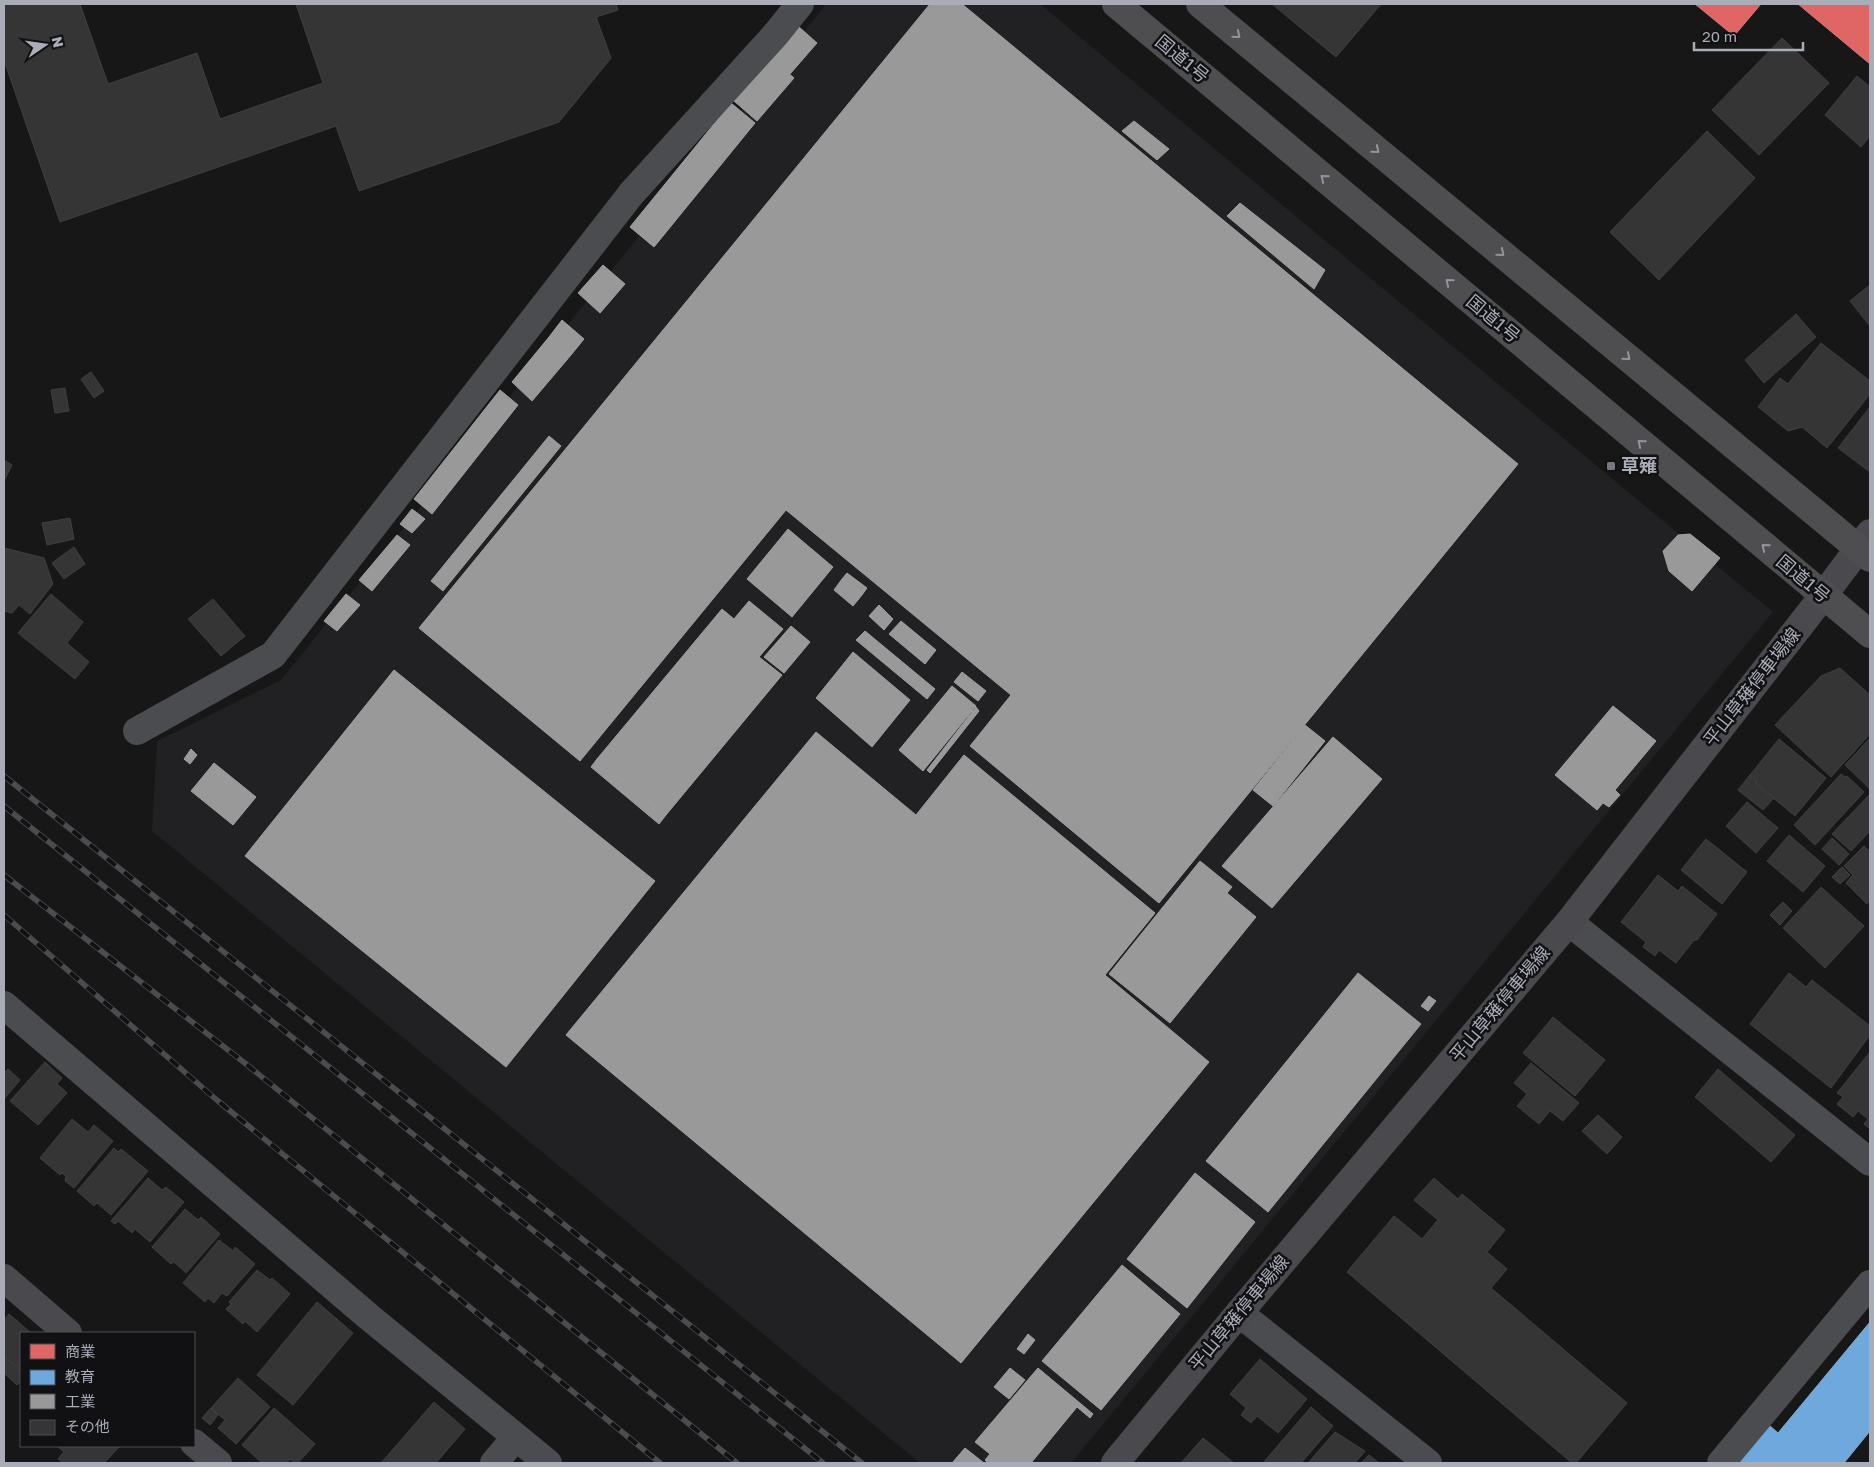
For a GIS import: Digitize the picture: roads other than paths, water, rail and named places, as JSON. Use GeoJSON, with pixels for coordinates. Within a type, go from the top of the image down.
{"type":"FeatureCollection","features":[{"type":"Feature","properties":{"kind":"highway","name":"国道1号"},"geometry":{"type":"LineString","coordinates":[[1116,4],[1870,634]]}},
{"type":"Feature","properties":{"kind":"highway"},"geometry":{"type":"LineString","coordinates":[[1200,4],[1866,546]]}},
{"type":"Feature","properties":{"kind":"main road","name":"平山草薙停車場線"},"geometry":{"type":"LineString","coordinates":[[1115,1463],[1239,1312],[1568,922],[1823,596],[1866,546]]}},
{"type":"Feature","properties":{"kind":"main road"},"geometry":{"type":"LineString","coordinates":[[4,1278],[67,1332]]}},
{"type":"Feature","properties":{"kind":"street"},"geometry":{"type":"LineString","coordinates":[[136,731],[273,655],[631,194],[776,34],[800,4]]}},
{"type":"Feature","properties":{"kind":"street"},"geometry":{"type":"LineString","coordinates":[[1568,922],[1870,1162]]}},
{"type":"Feature","properties":{"kind":"street"},"geometry":{"type":"LineString","coordinates":[[6,1012],[369,1317],[548,1463]]}},
{"type":"Feature","properties":{"kind":"street"},"geometry":{"type":"LineString","coordinates":[[1721,1463],[1870,1284]]}},
{"type":"Feature","properties":{"kind":"street"},"geometry":{"type":"LineString","coordinates":[[1239,1312],[1428,1463]]}},
{"type":"Feature","properties":{"kind":"street"},"geometry":{"type":"LineString","coordinates":[[494,1463],[515,1438]]}},
{"type":"Feature","properties":{"kind":"railway"},"geometry":{"type":"LineString","coordinates":[[4,776],[862,1463]]}},
{"type":"Feature","properties":{"kind":"railway"},"geometry":{"type":"LineString","coordinates":[[4,806],[823,1463]]}},
{"type":"Feature","properties":{"kind":"railway"},"geometry":{"type":"LineString","coordinates":[[4,875],[246,1064],[737,1463]]}},
{"type":"Feature","properties":{"kind":"railway"},"geometry":{"type":"LineString","coordinates":[[4,915],[218,1101],[660,1463]]}},
{"type":"Feature","properties":{"kind":"place","name":"草薙"},"geometry":{"type":"Point","coordinates":[1611,466]}}]}
